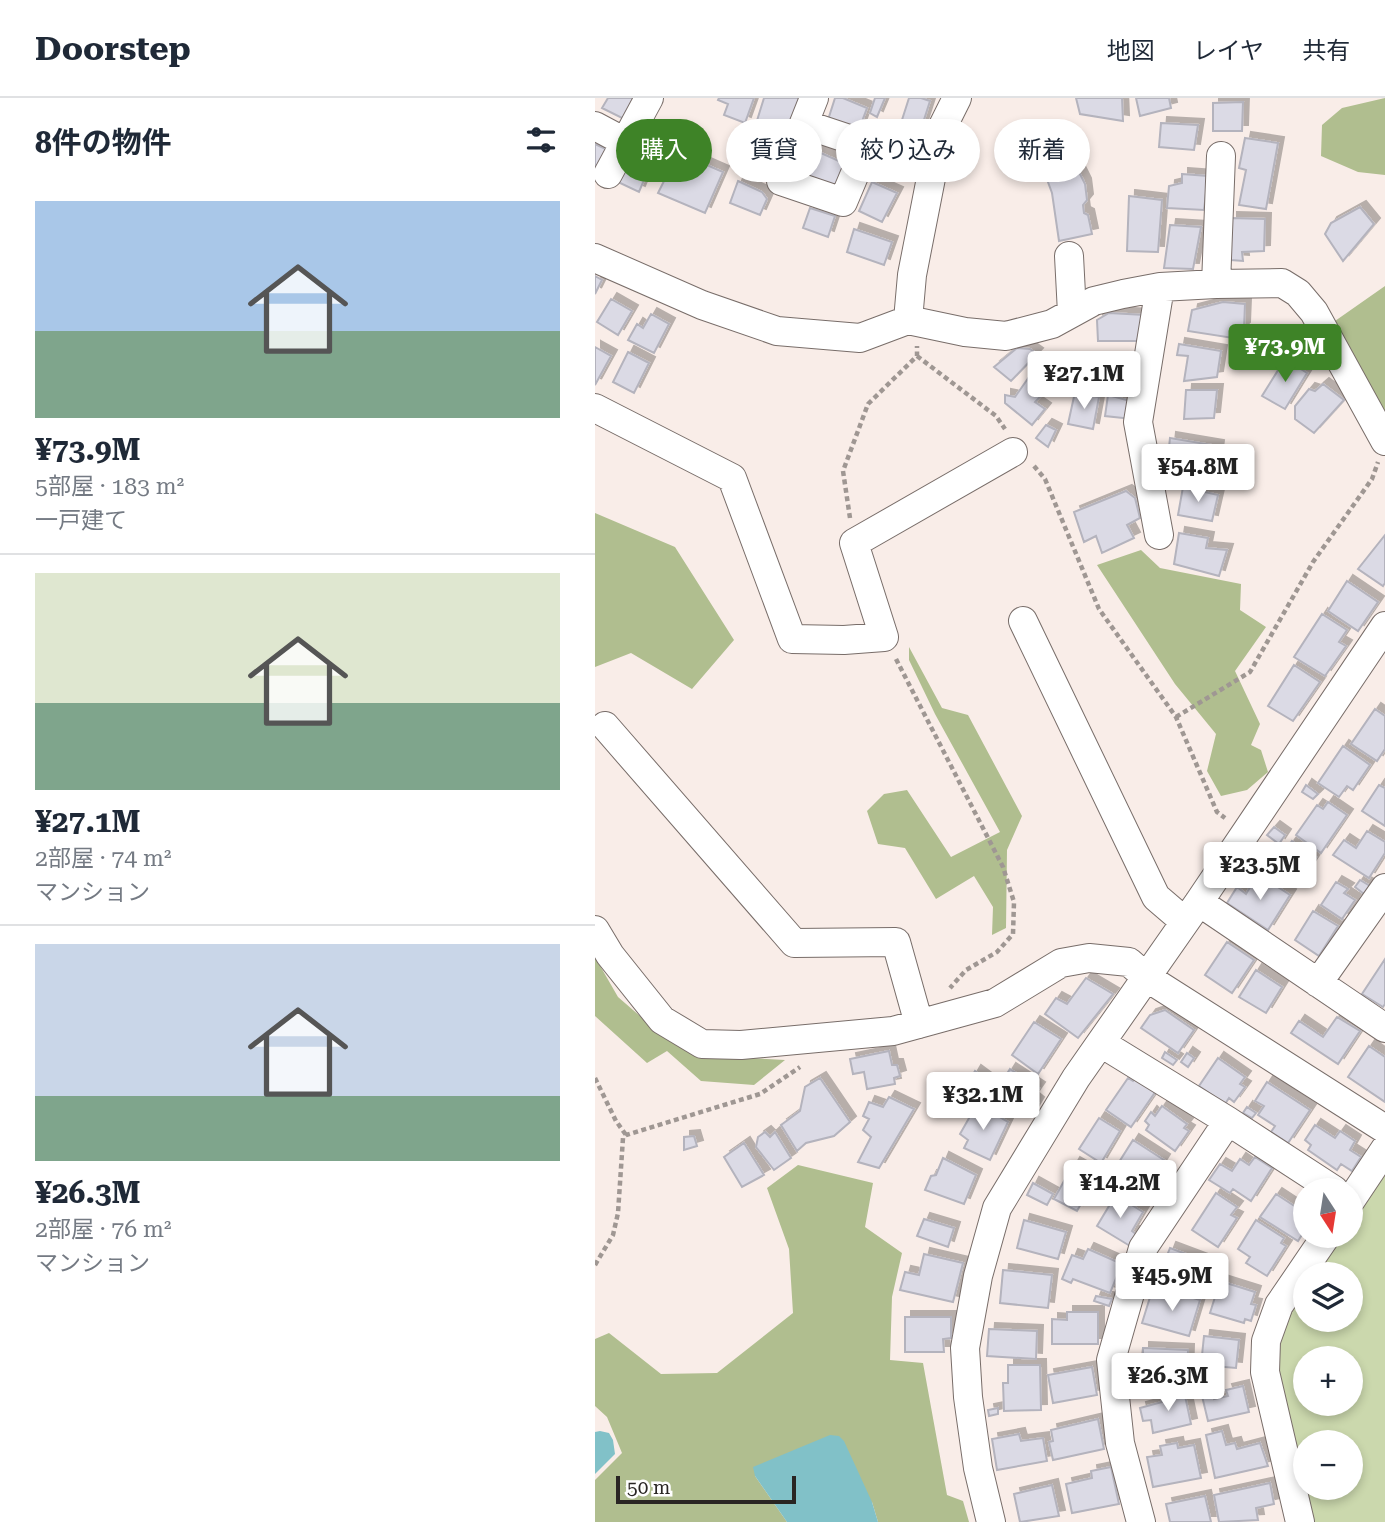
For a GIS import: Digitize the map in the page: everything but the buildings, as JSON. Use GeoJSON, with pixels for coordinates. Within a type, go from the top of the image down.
{"type":"FeatureCollection","features":[{"type":"Feature","properties":{"kind":"street"},"geometry":{"type":"LineString","coordinates":[[638,119],[649,98]]}},
{"type":"Feature","properties":{"kind":"street"},"geometry":{"type":"LineString","coordinates":[[806,119],[814,98]]}},
{"type":"Feature","properties":{"kind":"street"},"geometry":{"type":"LineString","coordinates":[[908,320],[912,275],[940,132],[957,98]]}},
{"type":"Feature","properties":{"kind":"street"},"geometry":{"type":"LineString","coordinates":[[595,126],[616,137]]}},
{"type":"Feature","properties":{"kind":"street"},"geometry":{"type":"LineString","coordinates":[[1216,284],[1221,156]]}},
{"type":"Feature","properties":{"kind":"street"},"geometry":{"type":"LineString","coordinates":[[608,174],[616,159]]}},
{"type":"Feature","properties":{"kind":"street"},"geometry":{"type":"LineString","coordinates":[[1069,256],[1072,313]]}},
{"type":"Feature","properties":{"kind":"street"},"geometry":{"type":"LineString","coordinates":[[595,258],[702,305],[777,331],[860,338],[908,320],[965,332],[1006,336],[1052,324],[1094,301],[1160,288],[1282,283],[1298,293],[1314,312],[1383,449]]}},
{"type":"Feature","properties":{"kind":"street"},"geometry":{"type":"LineString","coordinates":[[1159,535],[1138,422],[1160,288]]}},
{"type":"Feature","properties":{"kind":"street"},"geometry":{"type":"LineString","coordinates":[[595,408],[732,478],[792,639],[844,640],[884,637],[854,544],[1018,450]]}},
{"type":"Feature","properties":{"kind":"street"},"geometry":{"type":"LineString","coordinates":[[1023,621],[1156,897],[1191,911],[1318,983],[1385,1028]]}},
{"type":"Feature","properties":{"kind":"street"},"geometry":{"type":"LineString","coordinates":[[991,1522],[978,1468],[968,1397],[965,1348],[978,1276],[997,1208],[1076,1078],[1385,626]]}},
{"type":"Feature","properties":{"kind":"street"},"geometry":{"type":"LineString","coordinates":[[605,726],[794,943],[896,942],[919,1024]]}},
{"type":"Feature","properties":{"kind":"street"},"geometry":{"type":"LineString","coordinates":[[1318,983],[1385,888]]}},
{"type":"Feature","properties":{"kind":"street"},"geometry":{"type":"LineString","coordinates":[[595,930],[610,955],[662,1020],[702,1044],[741,1045],[893,1031],[995,1003],[1061,963],[1089,958],[1129,962],[1146,977],[1385,1129]]}},
{"type":"Feature","properties":{"kind":"street"},"geometry":{"type":"LineString","coordinates":[[1101,1043],[1316,1178]]}},
{"type":"Feature","properties":{"kind":"street"},"geometry":{"type":"LineString","coordinates":[[1141,1522],[1120,1443],[1111,1360],[1143,1248],[1228,1121]]}},
{"type":"Feature","properties":{"kind":"street"},"geometry":{"type":"LineString","coordinates":[[1363,1182],[1385,1149]]}},
{"type":"Feature","properties":{"kind":"street"},"geometry":{"type":"LineString","coordinates":[[1300,1522],[1265,1372],[1266,1341],[1279,1304],[1319,1248]]}},
{"type":"Feature","properties":{"kind":"path"},"geometry":{"type":"LineString","coordinates":[[854,544],[843,471],[868,404],[917,356],[918,331],[908,320]]}},
{"type":"Feature","properties":{"kind":"path"},"geometry":{"type":"LineString","coordinates":[[917,356],[996,416],[1018,450],[1045,479],[1099,609],[1175,717],[1217,813],[1244,833]]}},
{"type":"Feature","properties":{"kind":"path"},"geometry":{"type":"LineString","coordinates":[[1175,717],[1250,672],[1314,562],[1371,479],[1383,449]]}},
{"type":"Feature","properties":{"kind":"path"},"geometry":{"type":"LineString","coordinates":[[884,637],[1003,867],[1014,902],[1013,934],[997,952],[966,970],[919,1024]]}},
{"type":"Feature","properties":{"kind":"path"},"geometry":{"type":"LineString","coordinates":[[595,1265],[613,1235],[616,1224],[623,1138],[626,1135],[760,1094],[804,1064]]}},
{"type":"Feature","properties":{"kind":"path"},"geometry":{"type":"LineString","coordinates":[[595,1077],[626,1135]]}},
{"type":"Feature","properties":{"kind":"green space"},"geometry":{"type":"Polygon","coordinates":[[[1385,98],[1385,175],[1358,172],[1321,156],[1322,125],[1342,108],[1385,98]]]}},
{"type":"Feature","properties":{"kind":"green space"},"geometry":{"type":"Polygon","coordinates":[[[1385,286],[1385,417],[1335,321],[1385,286]]]}},
{"type":"Feature","properties":{"kind":"green space"},"geometry":{"type":"Polygon","coordinates":[[[595,513],[675,547],[734,640],[692,689],[631,653],[595,667],[595,513]]]}},
{"type":"Feature","properties":{"kind":"green space"},"geometry":{"type":"Polygon","coordinates":[[[1141,550],[1160,568],[1241,584],[1240,610],[1266,627],[1235,671],[1260,724],[1251,745],[1261,750],[1268,772],[1247,790],[1221,796],[1207,771],[1216,734],[1175,684],[1097,565],[1141,550]]]}},
{"type":"Feature","properties":{"kind":"green space"},"geometry":{"type":"Polygon","coordinates":[[[909,647],[942,708],[968,715],[1022,816],[1007,850],[1006,928],[992,935],[993,907],[974,876],[936,899],[905,848],[878,844],[867,811],[884,794],[907,790],[951,857],[1000,832],[935,714],[909,660],[909,647]]]}},
{"type":"Feature","properties":{"kind":"green space"},"geometry":{"type":"Polygon","coordinates":[[[595,957],[618,997],[663,1036],[718,1056],[785,1060],[754,1085],[701,1081],[667,1051],[647,1063],[595,1016],[595,957]]]}},
{"type":"Feature","properties":{"kind":"green space"},"geometry":{"type":"Polygon","coordinates":[[[798,1165],[873,1183],[865,1227],[902,1253],[892,1297],[890,1360],[923,1363],[947,1495],[963,1501],[969,1522],[878,1522],[872,1502],[755,1476],[787,1522],[595,1522],[595,1480],[622,1453],[607,1417],[595,1406],[595,1339],[609,1333],[661,1374],[717,1373],[793,1313],[789,1249],[767,1188],[798,1165]]]}},
{"type":"Feature","properties":{"kind":"green space"},"geometry":{"type":"Polygon","coordinates":[[[1385,1173],[1385,1522],[1310,1522],[1305,1500],[1363,1500],[1363,1430],[1293,1430],[1293,1441],[1278,1369],[1282,1330],[1293,1309],[1293,1332],[1363,1332],[1363,1262],[1322,1262],[1332,1248],[1363,1248],[1363,1202],[1385,1173]]]}},
{"type":"Feature","properties":{"kind":"water"},"geometry":{"type":"Polygon","coordinates":[[[595,1432],[609,1433],[615,1454],[595,1474],[595,1432]]]}},
{"type":"Feature","properties":{"kind":"water"},"geometry":{"type":"Polygon","coordinates":[[[830,1435],[839,1436],[844,1441],[872,1502],[878,1522],[787,1522],[755,1476],[753,1467],[830,1435]]]}}]}
